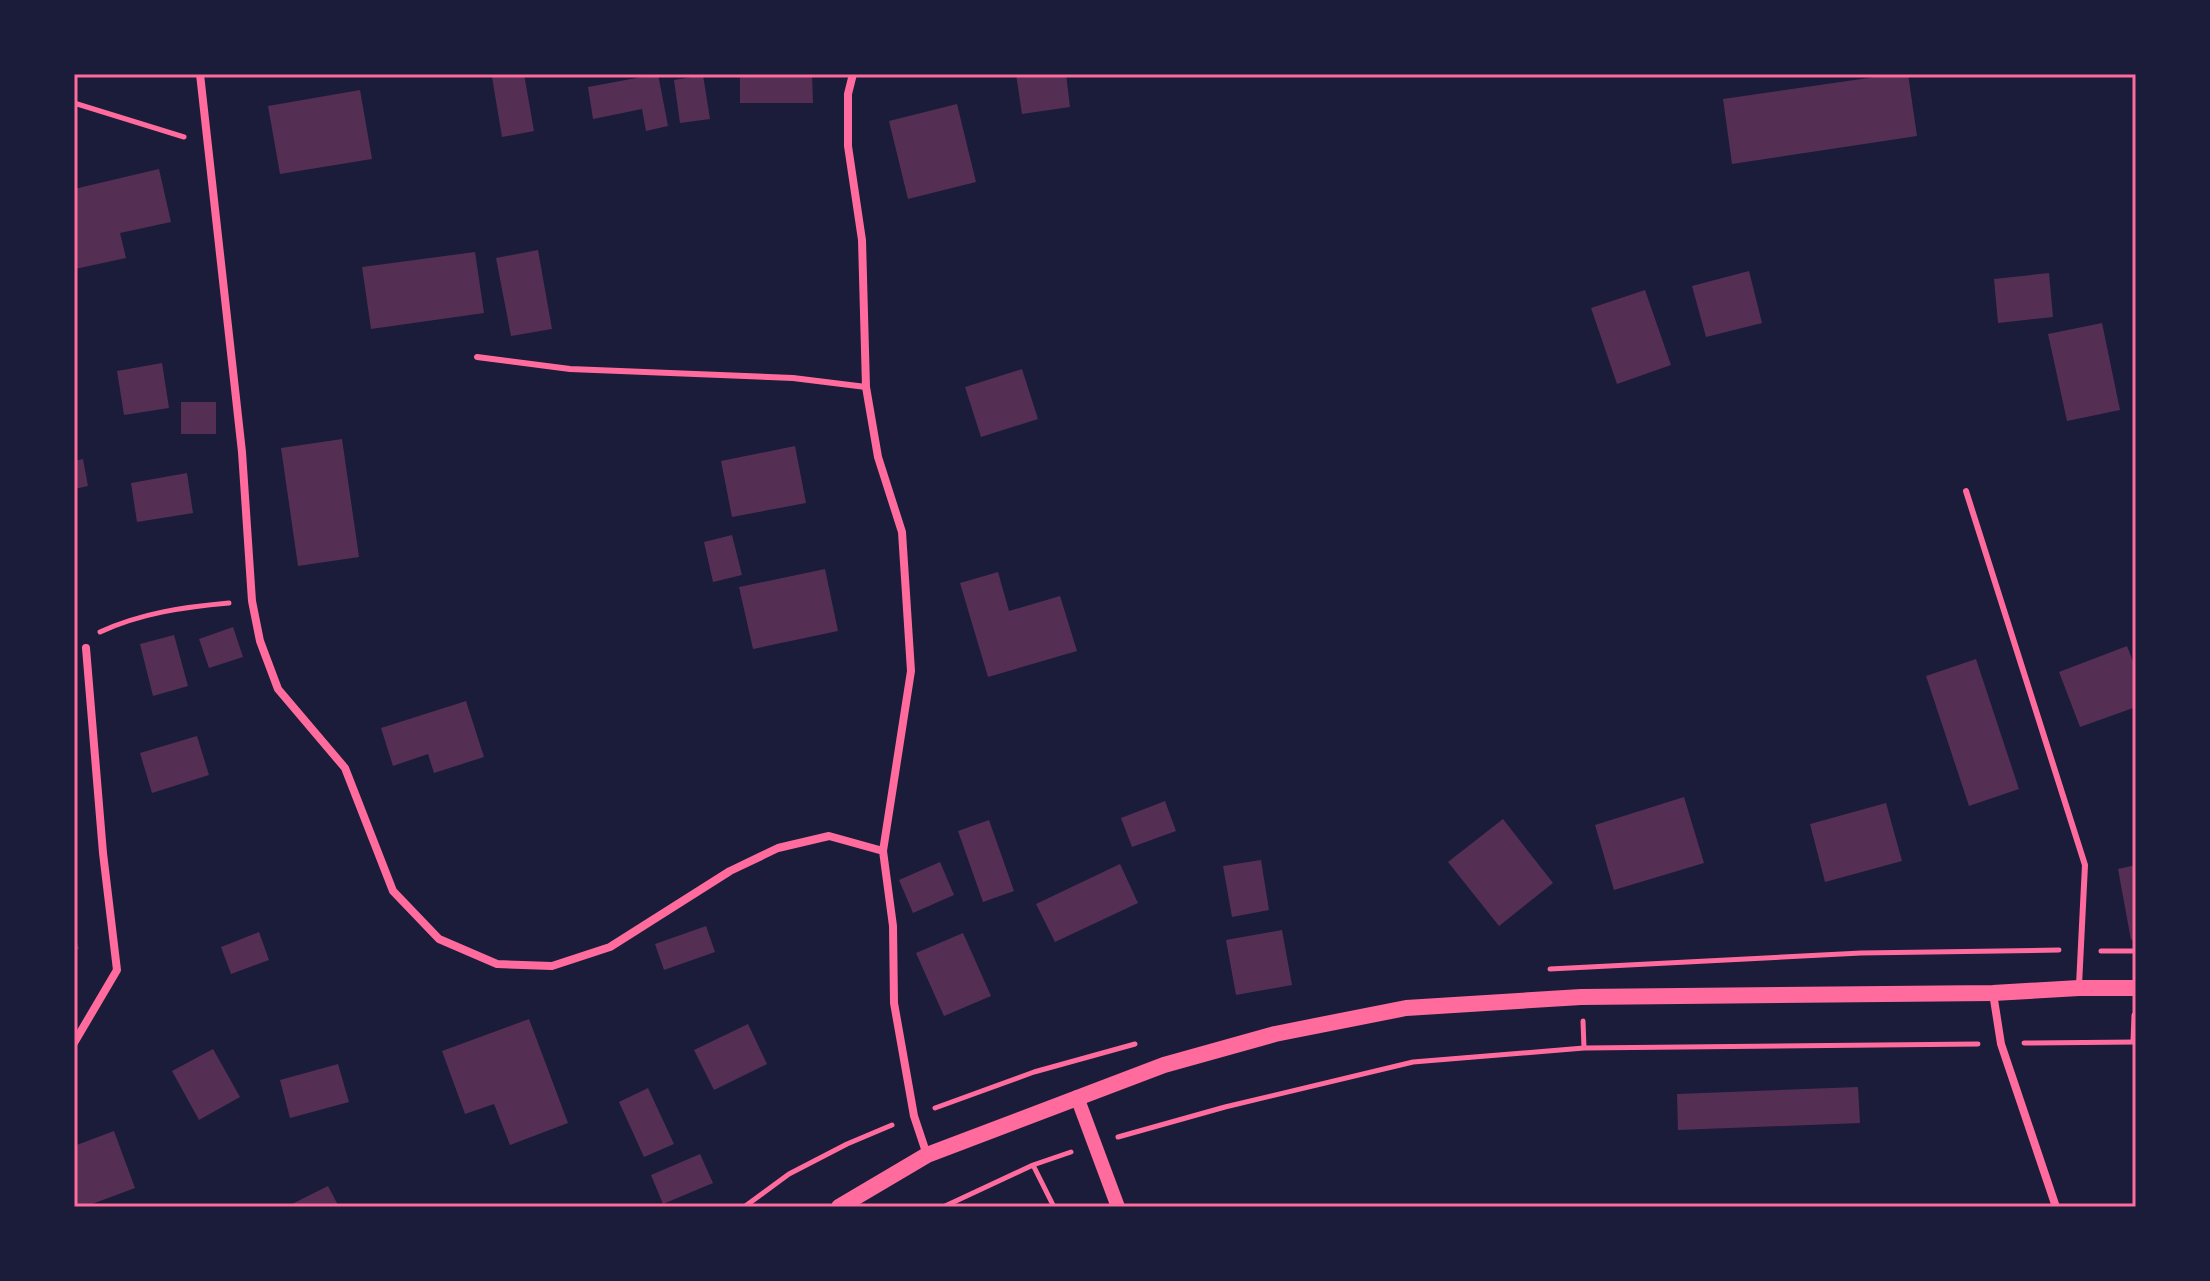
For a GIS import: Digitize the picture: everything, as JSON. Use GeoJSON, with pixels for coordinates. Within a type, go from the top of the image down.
{"type":"FeatureCollection","features":[{"type":"Feature","properties":{"kind":"main road"},"geometry":{"type":"LineString","coordinates":[[839,1207],[927,1155],[1164,1065],[1275,1034],[1406,1008],[1581,997],[1993,993],[2136,988]]}},
{"type":"Feature","properties":{"kind":"street"},"geometry":{"type":"LineString","coordinates":[[200,74],[242,452],[252,601],[260,641],[278,689],[345,768],[393,891],[439,939],[497,964],[552,966],[610,947],[730,871],[778,848],[829,836],[883,851]]}},
{"type":"Feature","properties":{"kind":"street"},"geometry":{"type":"LineString","coordinates":[[853,74],[848,94],[848,146],[862,240],[866,387],[878,457],[902,532],[911,671],[883,851],[893,926],[894,1003],[914,1116],[927,1155]]}},
{"type":"Feature","properties":{"kind":"street"},"geometry":{"type":"LineString","coordinates":[[74,1043],[117,970],[103,853],[86,648]]}},
{"type":"Feature","properties":{"kind":"street"},"geometry":{"type":"LineString","coordinates":[[1993,993],[2001,1044],[2056,1207]]}},
{"type":"Feature","properties":{"kind":"street"},"geometry":{"type":"LineString","coordinates":[[1077,1097],[1118,1207]]}},
{"type":"Feature","properties":{"kind":"lane"},"geometry":{"type":"LineString","coordinates":[[477,357],[570,369],[793,378],[866,387]]}},
{"type":"Feature","properties":{"kind":"lane"},"geometry":{"type":"LineString","coordinates":[[1966,491],[2085,865],[2079,988]]}},
{"type":"Feature","properties":{"kind":"path"},"geometry":{"type":"LineString","coordinates":[[74,103],[206,144]]}},
{"type":"Feature","properties":{"kind":"path"},"geometry":{"type":"LineString","coordinates":[[86,648],[98,633],[130,618],[195,606],[252,601]]}},
{"type":"Feature","properties":{"kind":"path"},"geometry":{"type":"LineString","coordinates":[[943,1207],[1033,1165],[1096,1144],[1225,1107],[1413,1062],[1584,1048],[2136,1042]]}},
{"type":"Feature","properties":{"kind":"path"},"geometry":{"type":"LineString","coordinates":[[1033,1165],[1054,1207]]}},
{"type":"Feature","properties":{"kind":"building"},"geometry":{"type":"Polygon","coordinates":[[[524,74],[534,131],[502,137],[492,77],[524,74]]]}},
{"type":"Feature","properties":{"kind":"building"},"geometry":{"type":"Polygon","coordinates":[[[658,74],[668,126],[646,131],[642,109],[593,119],[588,87],[658,74]]]}},
{"type":"Feature","properties":{"kind":"building"},"geometry":{"type":"Polygon","coordinates":[[[740,74],[812,74],[813,103],[740,103],[740,74]]]}},
{"type":"Feature","properties":{"kind":"building"},"geometry":{"type":"Polygon","coordinates":[[[1016,74],[1066,74],[1070,107],[1022,114],[1016,74]]]}},
{"type":"Feature","properties":{"kind":"building"},"geometry":{"type":"Polygon","coordinates":[[[1908,74],[1917,136],[1732,164],[1723,99],[1908,74]]]}},
{"type":"Feature","properties":{"kind":"building"},"geometry":{"type":"Polygon","coordinates":[[[703,75],[710,119],[680,123],[674,80],[703,75]]]}},
{"type":"Feature","properties":{"kind":"building"},"geometry":{"type":"Polygon","coordinates":[[[360,90],[372,159],[280,174],[268,106],[360,90]]]}},
{"type":"Feature","properties":{"kind":"building"},"geometry":{"type":"Polygon","coordinates":[[[957,104],[976,182],[908,199],[889,121],[957,104]]]}},
{"type":"Feature","properties":{"kind":"building"},"geometry":{"type":"Polygon","coordinates":[[[159,169],[171,222],[120,233],[126,258],[75,269],[74,189],[159,169]]]}},
{"type":"Feature","properties":{"kind":"building"},"geometry":{"type":"Polygon","coordinates":[[[538,250],[552,329],[511,336],[496,258],[538,250]]]}},
{"type":"Feature","properties":{"kind":"building"},"geometry":{"type":"Polygon","coordinates":[[[475,252],[484,313],[371,329],[362,267],[475,252]]]}},
{"type":"Feature","properties":{"kind":"building"},"geometry":{"type":"Polygon","coordinates":[[[1749,271],[1762,323],[1706,337],[1692,286],[1749,271]]]}},
{"type":"Feature","properties":{"kind":"building"},"geometry":{"type":"Polygon","coordinates":[[[2049,273],[2053,317],[1998,323],[1994,279],[2049,273]]]}},
{"type":"Feature","properties":{"kind":"building"},"geometry":{"type":"Polygon","coordinates":[[[1645,290],[1671,365],[1617,384],[1591,308],[1645,290]]]}},
{"type":"Feature","properties":{"kind":"building"},"geometry":{"type":"Polygon","coordinates":[[[2102,323],[2120,410],[2067,421],[2048,334],[2102,323]]]}},
{"type":"Feature","properties":{"kind":"building"},"geometry":{"type":"Polygon","coordinates":[[[162,363],[169,408],[124,415],[117,371],[162,363]]]}},
{"type":"Feature","properties":{"kind":"building"},"geometry":{"type":"Polygon","coordinates":[[[1022,369],[1038,419],[981,437],[965,387],[1022,369]]]}},
{"type":"Feature","properties":{"kind":"building"},"geometry":{"type":"Polygon","coordinates":[[[181,402],[216,402],[216,434],[181,434],[181,402]]]}},
{"type":"Feature","properties":{"kind":"building"},"geometry":{"type":"Polygon","coordinates":[[[342,439],[359,557],[298,566],[281,448],[342,439]]]}},
{"type":"Feature","properties":{"kind":"building"},"geometry":{"type":"Polygon","coordinates":[[[795,446],[806,503],[732,517],[721,461],[795,446]]]}},
{"type":"Feature","properties":{"kind":"building"},"geometry":{"type":"Polygon","coordinates":[[[83,459],[88,486],[74,489],[74,461],[83,459]]]}},
{"type":"Feature","properties":{"kind":"building"},"geometry":{"type":"Polygon","coordinates":[[[187,473],[193,513],[137,522],[131,483],[187,473]]]}},
{"type":"Feature","properties":{"kind":"building"},"geometry":{"type":"Polygon","coordinates":[[[732,535],[742,575],[713,582],[704,542],[732,535]]]}},
{"type":"Feature","properties":{"kind":"building"},"geometry":{"type":"Polygon","coordinates":[[[825,569],[838,631],[753,649],[739,587],[825,569]]]}},
{"type":"Feature","properties":{"kind":"building"},"geometry":{"type":"Polygon","coordinates":[[[998,572],[1009,611],[1060,596],[1077,651],[988,677],[960,583],[998,572]]]}},
{"type":"Feature","properties":{"kind":"building"},"geometry":{"type":"Polygon","coordinates":[[[233,627],[243,657],[209,668],[199,639],[233,627]]]}},
{"type":"Feature","properties":{"kind":"building"},"geometry":{"type":"Polygon","coordinates":[[[174,635],[188,686],[153,696],[140,644],[174,635]]]}},
{"type":"Feature","properties":{"kind":"building"},"geometry":{"type":"Polygon","coordinates":[[[2127,646],[2136,669],[2136,707],[2080,727],[2059,672],[2127,646]]]}},
{"type":"Feature","properties":{"kind":"building"},"geometry":{"type":"Polygon","coordinates":[[[1976,659],[2019,789],[1969,806],[1926,676],[1976,659]]]}},
{"type":"Feature","properties":{"kind":"building"},"geometry":{"type":"Polygon","coordinates":[[[466,701],[484,757],[434,773],[428,754],[393,766],[381,728],[466,701]]]}},
{"type":"Feature","properties":{"kind":"building"},"geometry":{"type":"Polygon","coordinates":[[[197,736],[209,775],[152,793],[140,753],[197,736]]]}},
{"type":"Feature","properties":{"kind":"building"},"geometry":{"type":"Polygon","coordinates":[[[1684,797],[1704,863],[1614,890],[1595,825],[1684,797]]]}},
{"type":"Feature","properties":{"kind":"building"},"geometry":{"type":"Polygon","coordinates":[[[1165,801],[1176,831],[1132,847],[1121,818],[1165,801]]]}},
{"type":"Feature","properties":{"kind":"building"},"geometry":{"type":"Polygon","coordinates":[[[1886,803],[1902,861],[1825,882],[1810,824],[1886,803]]]}},
{"type":"Feature","properties":{"kind":"building"},"geometry":{"type":"Polygon","coordinates":[[[1503,819],[1553,883],[1499,926],[1448,862],[1503,819]]]}},
{"type":"Feature","properties":{"kind":"building"},"geometry":{"type":"Polygon","coordinates":[[[989,820],[1014,891],[983,902],[958,831],[989,820]]]}},
{"type":"Feature","properties":{"kind":"building"},"geometry":{"type":"Polygon","coordinates":[[[1261,860],[1269,910],[1232,917],[1223,866],[1261,860]]]}},
{"type":"Feature","properties":{"kind":"building"},"geometry":{"type":"Polygon","coordinates":[[[940,862],[954,895],[913,913],[899,880],[940,862]]]}},
{"type":"Feature","properties":{"kind":"building"},"geometry":{"type":"Polygon","coordinates":[[[1120,864],[1138,903],[1055,942],[1036,904],[1120,864]]]}},
{"type":"Feature","properties":{"kind":"building"},"geometry":{"type":"Polygon","coordinates":[[[2136,865],[2136,939],[2131,940],[2118,869],[2136,865]]]}},
{"type":"Feature","properties":{"kind":"building"},"geometry":{"type":"Polygon","coordinates":[[[706,926],[715,952],[664,970],[655,944],[706,926]]]}},
{"type":"Feature","properties":{"kind":"building"},"geometry":{"type":"Polygon","coordinates":[[[1282,930],[1292,985],[1236,995],[1226,940],[1282,930]]]}},
{"type":"Feature","properties":{"kind":"building"},"geometry":{"type":"Polygon","coordinates":[[[74,931],[79,949],[74,950],[74,931]]]}},
{"type":"Feature","properties":{"kind":"building"},"geometry":{"type":"Polygon","coordinates":[[[259,932],[269,960],[231,974],[221,947],[259,932]]]}},
{"type":"Feature","properties":{"kind":"building"},"geometry":{"type":"Polygon","coordinates":[[[963,933],[991,996],[944,1016],[916,953],[963,933]]]}},
{"type":"Feature","properties":{"kind":"building"},"geometry":{"type":"Polygon","coordinates":[[[529,1019],[568,1123],[510,1145],[494,1104],[465,1114],[442,1051],[529,1019]]]}},
{"type":"Feature","properties":{"kind":"building"},"geometry":{"type":"Polygon","coordinates":[[[748,1024],[767,1064],[714,1090],[694,1050],[748,1024]]]}},
{"type":"Feature","properties":{"kind":"building"},"geometry":{"type":"Polygon","coordinates":[[[213,1049],[240,1097],[199,1120],[172,1071],[213,1049]]]}},
{"type":"Feature","properties":{"kind":"building"},"geometry":{"type":"Polygon","coordinates":[[[338,1064],[349,1102],[290,1118],[280,1080],[338,1064]]]}},
{"type":"Feature","properties":{"kind":"building"},"geometry":{"type":"Polygon","coordinates":[[[1858,1087],[1860,1123],[1678,1130],[1677,1094],[1858,1087]]]}},
{"type":"Feature","properties":{"kind":"building"},"geometry":{"type":"Polygon","coordinates":[[[648,1088],[674,1144],[644,1157],[619,1102],[648,1088]]]}},
{"type":"Feature","properties":{"kind":"building"},"geometry":{"type":"Polygon","coordinates":[[[114,1131],[135,1188],[84,1207],[75,1207],[74,1146],[114,1131]]]}},
{"type":"Feature","properties":{"kind":"building"},"geometry":{"type":"Polygon","coordinates":[[[700,1154],[713,1183],[663,1204],[651,1175],[700,1154]]]}},
{"type":"Feature","properties":{"kind":"building"},"geometry":{"type":"Polygon","coordinates":[[[328,1186],[339,1207],[293,1207],[292,1204],[328,1186]]]}}]}
